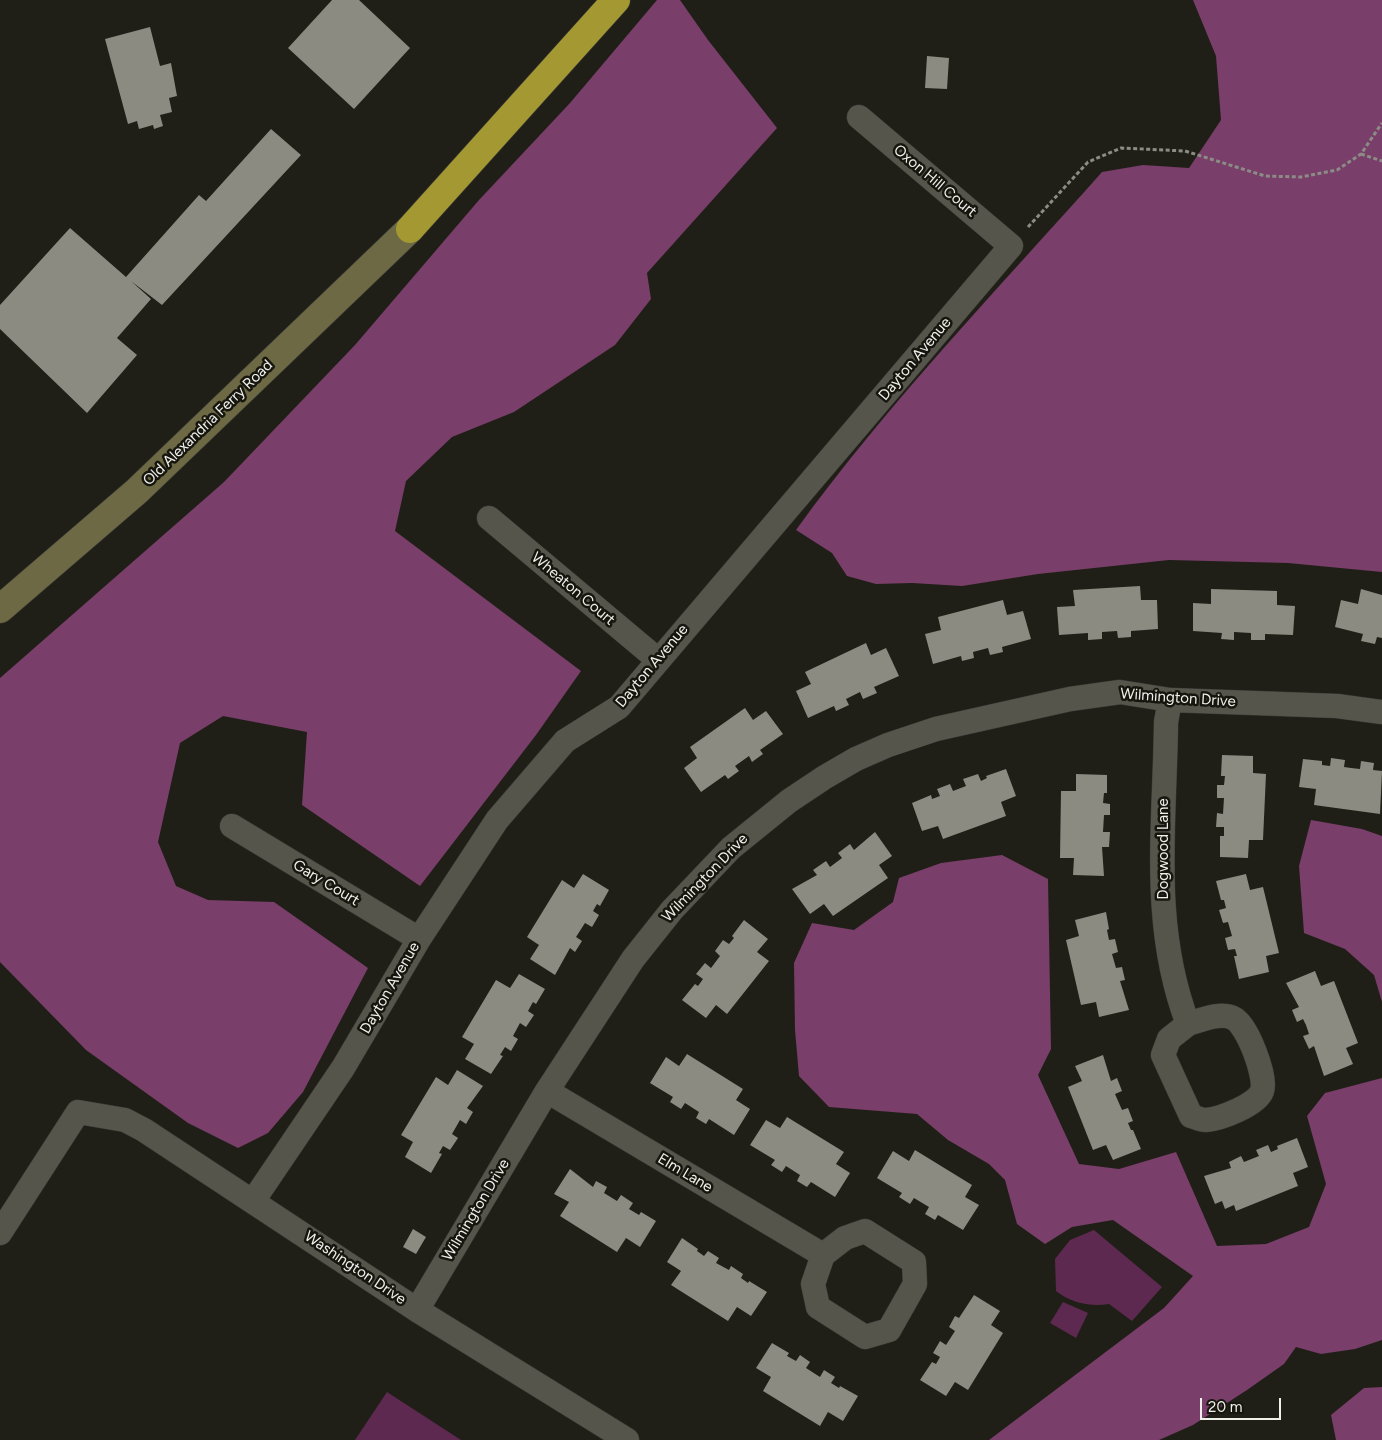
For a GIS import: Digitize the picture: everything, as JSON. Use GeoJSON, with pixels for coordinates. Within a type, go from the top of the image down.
{"type":"FeatureCollection","features":[{"type":"Feature","properties":{"kind":"highway"},"geometry":{"type":"LineString","coordinates":[[410,230],[616,0]]}},
{"type":"Feature","properties":{"kind":"main road","name":"Old Alexandria Ferry Road"},"geometry":{"type":"LineString","coordinates":[[0,609],[137,491],[410,230]]}},
{"type":"Feature","properties":{"kind":"street","name":"Oxon Hill Court"},"geometry":{"type":"LineString","coordinates":[[858,117],[1011,246]]}},
{"type":"Feature","properties":{"kind":"street","name":"Dayton Avenue"},"geometry":{"type":"LineString","coordinates":[[253,1201],[342,1068],[474,854],[532,778],[572,734],[604,718],[618,707],[1011,246]]}},
{"type":"Feature","properties":{"kind":"street","name":"Wheaton Court"},"geometry":{"type":"LineString","coordinates":[[489,518],[657,659]]}},
{"type":"Feature","properties":{"kind":"street","name":"Wilmington Drive"},"geometry":{"type":"LineString","coordinates":[[417,1310],[546,1091],[633,959],[672,910],[730,848],[789,801],[826,777],[856,759],[888,745],[936,729],[1028,708],[1120,692],[1170,700],[1337,706],[1382,712]]}},
{"type":"Feature","properties":{"kind":"street","name":"Dogwood Lane"},"geometry":{"type":"LineString","coordinates":[[1170,700],[1166,722],[1161,872],[1175,990],[1188,1024]]}},
{"type":"Feature","properties":{"kind":"street","name":"Gary Court"},"geometry":{"type":"LineString","coordinates":[[232,826],[420,939]]}},
{"type":"Feature","properties":{"kind":"street"},"geometry":{"type":"LineString","coordinates":[[1223,1016],[1235,1018],[1246,1031],[1264,1080],[1262,1092],[1253,1104],[1204,1120],[1191,1116],[1163,1055],[1169,1039],[1188,1024],[1223,1016]]}},
{"type":"Feature","properties":{"kind":"street","name":"Elm Lane"},"geometry":{"type":"LineString","coordinates":[[546,1091],[823,1255]]}},
{"type":"Feature","properties":{"kind":"street","name":"Washington Drive"},"geometry":{"type":"LineString","coordinates":[[0,1233],[78,1112],[125,1120],[144,1130],[417,1310],[627,1440]]}},
{"type":"Feature","properties":{"kind":"street"},"geometry":{"type":"LineString","coordinates":[[865,1231],[914,1262],[915,1284],[889,1330],[865,1337],[818,1307],[813,1284],[823,1255],[844,1238],[865,1231]]}},
{"type":"Feature","properties":{"kind":"path"},"geometry":{"type":"LineString","coordinates":[[1011,246],[1088,162],[1122,148],[1185,151],[1265,176],[1301,177],[1337,170],[1361,154],[1382,123]]}},
{"type":"Feature","properties":{"kind":"path"},"geometry":{"type":"LineString","coordinates":[[1361,154],[1382,161]]}},
{"type":"Feature","properties":{"kind":"shaded area"},"geometry":{"type":"Polygon","coordinates":[[[657,0],[680,0],[708,40],[777,128],[647,273],[651,299],[615,345],[514,412],[452,437],[406,481],[395,531],[581,671],[536,735],[420,886],[302,805],[307,732],[223,716],[180,743],[158,842],[176,886],[208,900],[274,902],[368,968],[303,1092],[268,1133],[238,1148],[188,1123],[86,1050],[0,962],[0,678],[224,482],[355,345],[479,200],[570,103],[657,0]]]}},
{"type":"Feature","properties":{"kind":"shaded area"},"geometry":{"type":"Polygon","coordinates":[[[1193,0],[1382,0],[1382,572],[1288,563],[1169,560],[1038,574],[962,586],[912,583],[876,584],[847,576],[832,553],[796,530],[868,437],[944,347],[1102,172],[1143,165],[1189,168],[1221,120],[1216,56],[1193,0]]]}},
{"type":"Feature","properties":{"kind":"shaded area"},"geometry":{"type":"Polygon","coordinates":[[[1311,820],[1362,829],[1382,836],[1382,1002],[1374,975],[1345,949],[1304,933],[1299,866],[1311,820]]]}},
{"type":"Feature","properties":{"kind":"shaded area"},"geometry":{"type":"Polygon","coordinates":[[[1002,855],[1048,879],[1051,1049],[1038,1075],[1079,1164],[1119,1169],[1176,1152],[1217,1246],[1266,1244],[1309,1227],[1326,1184],[1307,1116],[1325,1093],[1382,1078],[1382,1340],[1355,1349],[1321,1354],[1296,1347],[1284,1364],[1247,1390],[1193,1425],[1159,1440],[989,1440],[1164,1308],[1193,1276],[1113,1220],[1072,1227],[1045,1244],[1017,1224],[1005,1180],[989,1164],[948,1140],[917,1114],[829,1107],[799,1076],[795,1030],[794,963],[812,923],[854,930],[893,902],[899,878],[941,863],[1002,855]]]}},
{"type":"Feature","properties":{"kind":"shaded area"},"geometry":{"type":"Polygon","coordinates":[[[1094,1230],[1162,1287],[1132,1321],[1109,1304],[1081,1303],[1068,1299],[1056,1291],[1055,1259],[1070,1240],[1094,1230]]]}},
{"type":"Feature","properties":{"kind":"shaded area"},"geometry":{"type":"Polygon","coordinates":[[[1063,1302],[1088,1313],[1076,1338],[1050,1323],[1063,1302]]]}},
{"type":"Feature","properties":{"kind":"shaded area"},"geometry":{"type":"Polygon","coordinates":[[[1382,1387],[1382,1440],[1336,1440],[1331,1415],[1364,1388],[1382,1387]]]}},
{"type":"Feature","properties":{"kind":"shaded area"},"geometry":{"type":"Polygon","coordinates":[[[387,1392],[461,1440],[355,1440],[387,1392]]]}},
{"type":"Feature","properties":{"kind":"building"},"geometry":{"type":"Polygon","coordinates":[[[332,0],[359,0],[410,48],[354,109],[288,48],[332,0]]]}},
{"type":"Feature","properties":{"kind":"building"},"geometry":{"type":"Polygon","coordinates":[[[150,27],[160,66],[171,63],[177,96],[169,98],[172,112],[160,115],[163,126],[154,129],[153,125],[139,129],[137,121],[128,124],[105,39],[150,27]]]}},
{"type":"Feature","properties":{"kind":"building"},"geometry":{"type":"Polygon","coordinates":[[[927,56],[949,58],[947,89],[925,88],[927,56]]]}},
{"type":"Feature","properties":{"kind":"building"},"geometry":{"type":"Polygon","coordinates":[[[271,129],[301,155],[162,305],[131,281],[151,299],[117,338],[137,355],[87,413],[0,329],[0,305],[70,228],[126,277],[199,195],[206,201],[271,129]]]}},
{"type":"Feature","properties":{"kind":"building"},"geometry":{"type":"Polygon","coordinates":[[[1140,586],[1141,600],[1157,600],[1158,629],[1131,631],[1131,637],[1118,638],[1117,631],[1102,632],[1102,639],[1088,640],[1088,633],[1059,635],[1057,607],[1075,606],[1073,590],[1140,586]]]}},
{"type":"Feature","properties":{"kind":"building"},"geometry":{"type":"Polygon","coordinates":[[[1211,589],[1277,591],[1277,605],[1295,606],[1293,635],[1265,634],[1265,640],[1251,640],[1251,633],[1234,632],[1234,640],[1221,639],[1222,633],[1193,631],[1193,603],[1211,604],[1211,589]]]}},
{"type":"Feature","properties":{"kind":"building"},"geometry":{"type":"Polygon","coordinates":[[[1361,589],[1382,595],[1382,638],[1377,637],[1375,644],[1361,641],[1363,634],[1335,627],[1341,600],[1358,604],[1361,589]]]}},
{"type":"Feature","properties":{"kind":"building"},"geometry":{"type":"Polygon","coordinates":[[[1003,600],[1007,615],[1023,611],[1031,639],[1002,647],[1003,652],[990,655],[988,648],[973,652],[974,658],[962,661],[961,656],[933,664],[925,634],[941,630],[938,617],[1003,600]]]}},
{"type":"Feature","properties":{"kind":"building"},"geometry":{"type":"Polygon","coordinates":[[[866,643],[871,655],[886,648],[899,676],[874,687],[877,693],[863,699],[860,692],[846,699],[849,705],[836,711],[834,706],[808,718],[796,691],[811,684],[805,672],[866,643]]]}},
{"type":"Feature","properties":{"kind":"building"},"geometry":{"type":"Polygon","coordinates":[[[745,708],[753,720],[766,711],[783,734],[760,750],[763,754],[752,762],[749,756],[735,766],[739,771],[728,779],[725,775],[701,792],[684,768],[697,758],[690,747],[745,708]]]}},
{"type":"Feature","properties":{"kind":"building"},"geometry":{"type":"Polygon","coordinates":[[[1222,755],[1253,756],[1253,773],[1266,774],[1263,840],[1249,840],[1248,858],[1220,857],[1220,836],[1224,836],[1224,827],[1216,827],[1217,813],[1223,814],[1224,798],[1217,798],[1217,785],[1224,785],[1225,776],[1221,776],[1222,755]]]}},
{"type":"Feature","properties":{"kind":"building"},"geometry":{"type":"Polygon","coordinates":[[[1331,758],[1345,760],[1344,767],[1351,768],[1360,769],[1361,761],[1374,763],[1373,770],[1382,771],[1380,814],[1314,805],[1316,789],[1299,787],[1303,759],[1322,761],[1322,765],[1330,766],[1331,758]]]}},
{"type":"Feature","properties":{"kind":"building"},"geometry":{"type":"Polygon","coordinates":[[[1006,769],[1016,796],[1001,802],[1006,816],[943,839],[938,826],[922,831],[912,803],[931,795],[932,799],[940,796],[937,789],[950,784],[953,791],[966,786],[963,779],[978,774],[981,781],[987,778],[986,776],[1006,769]]]}},
{"type":"Feature","properties":{"kind":"building"},"geometry":{"type":"Polygon","coordinates":[[[1076,774],[1107,775],[1107,793],[1104,793],[1103,803],[1110,804],[1110,815],[1104,815],[1103,832],[1110,832],[1109,847],[1102,847],[1104,876],[1073,875],[1074,858],[1060,858],[1061,791],[1076,791],[1076,774]]]}},
{"type":"Feature","properties":{"kind":"building"},"geometry":{"type":"Polygon","coordinates":[[[875,832],[892,856],[879,865],[888,878],[833,916],[824,904],[810,914],[792,889],[817,875],[813,870],[826,861],[830,867],[842,858],[838,853],[850,844],[854,850],[875,832]]]}},
{"type":"Feature","properties":{"kind":"building"},"geometry":{"type":"Polygon","coordinates":[[[583,874],[609,890],[600,906],[597,904],[593,911],[599,915],[592,927],[585,923],[576,937],[582,941],[575,952],[570,948],[555,975],[530,959],[539,945],[527,937],[562,880],[574,888],[583,874]]]}},
{"type":"Feature","properties":{"kind":"building"},"geometry":{"type":"Polygon","coordinates":[[[1246,874],[1250,890],[1263,887],[1279,953],[1266,956],[1269,972],[1239,979],[1234,956],[1237,956],[1235,949],[1228,950],[1225,938],[1232,936],[1228,922],[1223,923],[1219,910],[1226,908],[1224,900],[1221,900],[1216,881],[1246,874]]]}},
{"type":"Feature","properties":{"kind":"building"},"geometry":{"type":"Polygon","coordinates":[[[1106,912],[1109,940],[1115,939],[1118,952],[1112,954],[1116,968],[1122,967],[1125,980],[1120,981],[1129,1010],[1099,1017],[1096,1002],[1081,1005],[1066,940],[1079,936],[1075,920],[1106,912]]]}},
{"type":"Feature","properties":{"kind":"building"},"geometry":{"type":"Polygon","coordinates":[[[744,920],[768,939],[757,952],[769,961],[727,1014],[716,1005],[706,1018],[682,1000],[695,984],[698,986],[703,979],[696,974],[705,963],[711,968],[720,956],[715,951],[723,940],[729,944],[734,938],[732,936],[744,920]]]}},
{"type":"Feature","properties":{"kind":"building"},"geometry":{"type":"Polygon","coordinates":[[[1315,971],[1321,986],[1334,981],[1358,1043],[1346,1048],[1353,1064],[1324,1076],[1314,1046],[1309,1049],[1303,1036],[1309,1034],[1306,1025],[1303,1019],[1297,1022],[1292,1010],[1299,1007],[1286,983],[1315,971]]]}},
{"type":"Feature","properties":{"kind":"building"},"geometry":{"type":"Polygon","coordinates":[[[519,974],[545,989],[536,1004],[533,1002],[528,1011],[534,1015],[526,1027],[520,1023],[513,1036],[518,1039],[511,1051],[505,1047],[500,1055],[503,1056],[491,1074],[465,1059],[474,1044],[462,1037],[496,980],[510,988],[519,974]]]}},
{"type":"Feature","properties":{"kind":"building"},"geometry":{"type":"Polygon","coordinates":[[[687,1054],[743,1089],[736,1100],[750,1109],[734,1135],[709,1119],[706,1124],[696,1118],[699,1112],[685,1103],[681,1109],[670,1102],[673,1097],[650,1083],[666,1057],[679,1066],[687,1054]]]}},
{"type":"Feature","properties":{"kind":"building"},"geometry":{"type":"Polygon","coordinates":[[[1103,1055],[1111,1081],[1117,1078],[1122,1091],[1115,1094],[1122,1110],[1128,1108],[1133,1121],[1128,1123],[1141,1149],[1113,1160],[1106,1145],[1093,1150],[1068,1087],[1082,1081],[1075,1066],[1103,1055]]]}},
{"type":"Feature","properties":{"kind":"building"},"geometry":{"type":"Polygon","coordinates":[[[457,1070],[483,1086],[467,1108],[473,1112],[466,1124],[460,1120],[452,1134],[458,1138],[450,1150],[443,1146],[439,1153],[442,1154],[431,1173],[405,1157],[413,1142],[401,1135],[436,1077],[448,1085],[457,1070]]]}},
{"type":"Feature","properties":{"kind":"building"},"geometry":{"type":"Polygon","coordinates":[[[787,1117],[844,1152],[836,1164],[850,1173],[835,1197],[811,1182],[807,1187],[797,1181],[800,1175],[786,1166],[782,1172],[771,1165],[775,1160],[750,1145],[766,1120],[780,1128],[787,1117]]]}},
{"type":"Feature","properties":{"kind":"building"},"geometry":{"type":"Polygon","coordinates":[[[1297,1138],[1308,1167],[1293,1173],[1298,1186],[1236,1211],[1234,1205],[1225,1209],[1222,1201],[1215,1204],[1204,1176],[1231,1168],[1229,1162],[1241,1156],[1244,1162],[1259,1156],[1256,1150],[1268,1145],[1271,1152],[1278,1149],[1277,1146],[1297,1138]]]}},
{"type":"Feature","properties":{"kind":"building"},"geometry":{"type":"Polygon","coordinates":[[[915,1150],[972,1185],[965,1197],[979,1205],[963,1230],[938,1215],[935,1220],[925,1214],[929,1207],[914,1198],[910,1204],[899,1197],[902,1193],[877,1178],[893,1151],[909,1161],[915,1150]]]}},
{"type":"Feature","properties":{"kind":"building"},"geometry":{"type":"Polygon","coordinates":[[[570,1169],[593,1187],[596,1181],[607,1187],[604,1193],[617,1201],[621,1195],[633,1203],[629,1209],[639,1215],[641,1212],[656,1221],[640,1247],[626,1238],[617,1252],[560,1216],[569,1202],[554,1194],[570,1169]]]}},
{"type":"Feature","properties":{"kind":"building"},"geometry":{"type":"Polygon","coordinates":[[[413,1229],[426,1237],[416,1254],[403,1247],[413,1229]]]}},
{"type":"Feature","properties":{"kind":"building"},"geometry":{"type":"Polygon","coordinates":[[[682,1238],[698,1249],[697,1251],[704,1256],[708,1251],[719,1258],[716,1263],[729,1270],[731,1266],[743,1274],[741,1278],[767,1292],[751,1316],[737,1307],[728,1321],[671,1285],[681,1271],[667,1262],[682,1238]]]}},
{"type":"Feature","properties":{"kind":"building"},"geometry":{"type":"Polygon","coordinates":[[[974,1295],[1000,1311],[991,1325],[1003,1333],[968,1390],[955,1382],[946,1396],[920,1380],[932,1362],[936,1364],[940,1357],[933,1353],[940,1341],[946,1345],[955,1331],[949,1327],[955,1316],[959,1318],[974,1295]]]}},
{"type":"Feature","properties":{"kind":"building"},"geometry":{"type":"Polygon","coordinates":[[[772,1343],[789,1353],[787,1356],[796,1361],[800,1355],[810,1362],[806,1368],[820,1377],[824,1370],[835,1377],[831,1383],[858,1396],[843,1421],[828,1412],[820,1426],[763,1391],[771,1377],[756,1368],[772,1343]]]}}]}
